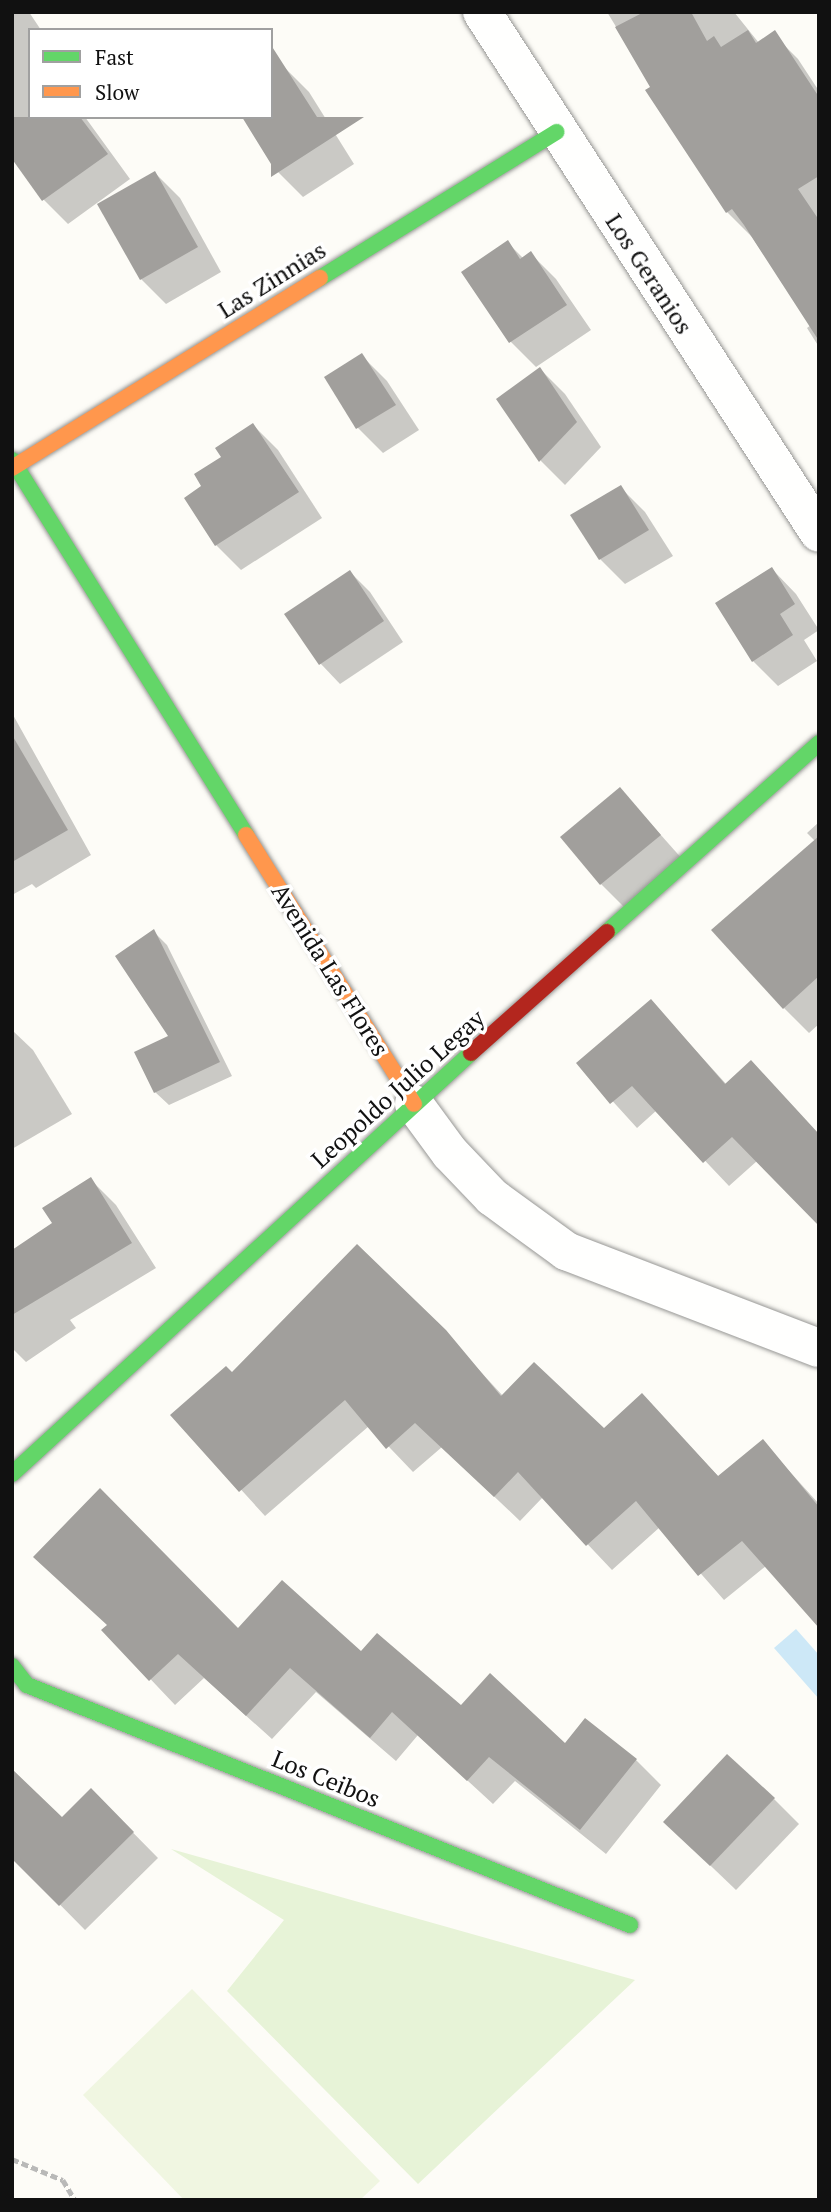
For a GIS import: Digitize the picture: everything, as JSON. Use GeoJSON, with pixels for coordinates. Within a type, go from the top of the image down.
{"type":"FeatureCollection","features":[{"type":"Feature","properties":{"kind":"street","name":"Los Geranios"},"geometry":{"type":"LineString","coordinates":[[482,12],[556,132],[819,533]]}},
{"type":"Feature","properties":{"kind":"street","name":"Las Zinnias"},"geometry":{"type":"LineString","coordinates":[[13,465],[556,132]]}},
{"type":"Feature","properties":{"kind":"street","name":"Avenida Las Flores"},"geometry":{"type":"LineString","coordinates":[[13,465],[414,1104],[450,1153],[492,1197],[566,1251],[819,1348]]}},
{"type":"Feature","properties":{"kind":"street","name":"Leopoldo Julio Legay"},"geometry":{"type":"LineString","coordinates":[[12,1474],[414,1104],[819,743]]}},
{"type":"Feature","properties":{"kind":"street","name":"Los Ceibos"},"geometry":{"type":"LineString","coordinates":[[12,1666],[27,1685],[630,1925]]}},
{"type":"Feature","properties":{"kind":"path"},"geometry":{"type":"LineString","coordinates":[[12,2160],[63,2180],[75,2200]]}},
{"type":"Feature","properties":{"kind":"green space"},"geometry":{"type":"Polygon","coordinates":[[[171,1849],[635,1980],[418,2184],[227,1991],[284,1920],[171,1849]]]}},
{"type":"Feature","properties":{"kind":"green space"},"geometry":{"type":"Polygon","coordinates":[[[192,1989],[380,2181],[360,2200],[184,2200],[83,2095],[192,1989]]]}},
{"type":"Feature","properties":{"kind":"water"},"geometry":{"type":"Polygon","coordinates":[[[796,1629],[819,1655],[819,1699],[774,1648],[796,1629]]]}},
{"type":"Feature","properties":{"kind":"building"},"geometry":{"type":"Polygon","coordinates":[[[644,12],[691,12],[707,41],[714,36],[721,47],[748,30],[756,43],[775,30],[819,97],[819,176],[798,189],[819,220],[819,341],[744,225],[732,209],[726,213],[645,90],[650,87],[615,27],[644,12]]]}},
{"type":"Feature","properties":{"kind":"building"},"geometry":{"type":"Polygon","coordinates":[[[273,48],[317,117],[364,117],[271,177],[271,164],[243,119],[273,119],[273,48]]]}},
{"type":"Feature","properties":{"kind":"building"},"geometry":{"type":"Polygon","coordinates":[[[12,117],[82,119],[108,154],[42,201],[12,159],[12,117]]]}},
{"type":"Feature","properties":{"kind":"building"},"geometry":{"type":"Polygon","coordinates":[[[155,171],[198,247],[140,280],[97,204],[155,171]]]}},
{"type":"Feature","properties":{"kind":"building"},"geometry":{"type":"Polygon","coordinates":[[[508,240],[520,259],[531,251],[567,305],[509,343],[461,272],[508,240]]]}},
{"type":"Feature","properties":{"kind":"building"},"geometry":{"type":"Polygon","coordinates":[[[362,353],[396,405],[356,429],[324,377],[362,353]]]}},
{"type":"Feature","properties":{"kind":"building"},"geometry":{"type":"Polygon","coordinates":[[[540,367],[577,422],[539,462],[496,399],[540,367]]]}},
{"type":"Feature","properties":{"kind":"building"},"geometry":{"type":"Polygon","coordinates":[[[253,423],[299,492],[215,546],[184,498],[201,486],[194,474],[221,457],[215,448],[253,423]]]}},
{"type":"Feature","properties":{"kind":"building"},"geometry":{"type":"Polygon","coordinates":[[[621,485],[649,530],[599,560],[570,515],[621,485]]]}},
{"type":"Feature","properties":{"kind":"building"},"geometry":{"type":"Polygon","coordinates":[[[772,567],[795,604],[780,614],[793,635],[752,662],[715,603],[772,567]]]}},
{"type":"Feature","properties":{"kind":"building"},"geometry":{"type":"Polygon","coordinates":[[[350,570],[384,621],[319,665],[284,614],[350,570]]]}},
{"type":"Feature","properties":{"kind":"building"},"geometry":{"type":"Polygon","coordinates":[[[12,735],[68,830],[12,862],[12,735]]]}},
{"type":"Feature","properties":{"kind":"building"},"geometry":{"type":"Polygon","coordinates":[[[620,787],[661,835],[600,885],[560,837],[620,787]]]}},
{"type":"Feature","properties":{"kind":"building"},"geometry":{"type":"Polygon","coordinates":[[[819,836],[819,976],[783,1009],[711,930],[819,836]]]}},
{"type":"Feature","properties":{"kind":"building"},"geometry":{"type":"Polygon","coordinates":[[[154,929],[220,1062],[154,1093],[134,1052],[168,1036],[115,956],[154,929]]]}},
{"type":"Feature","properties":{"kind":"building"},"geometry":{"type":"Polygon","coordinates":[[[651,999],[725,1084],[751,1060],[819,1134],[819,1226],[732,1137],[703,1163],[632,1086],[610,1104],[576,1063],[651,999]]]}},
{"type":"Feature","properties":{"kind":"building"},"geometry":{"type":"Polygon","coordinates":[[[91,1177],[132,1243],[12,1315],[12,1250],[52,1223],[42,1208],[91,1177]]]}},
{"type":"Feature","properties":{"kind":"building"},"geometry":{"type":"Polygon","coordinates":[[[357,1244],[446,1330],[501,1396],[534,1362],[604,1428],[642,1393],[718,1476],[763,1439],[819,1507],[819,1628],[742,1541],[698,1576],[636,1501],[586,1546],[518,1472],[494,1497],[415,1423],[386,1449],[345,1400],[239,1492],[170,1415],[226,1366],[232,1372],[357,1244]]]}},
{"type":"Feature","properties":{"kind":"building"},"geometry":{"type":"Polygon","coordinates":[[[100,1488],[238,1628],[282,1580],[361,1651],[377,1633],[461,1705],[490,1673],[565,1743],[585,1718],[637,1759],[580,1830],[489,1757],[467,1781],[392,1712],[370,1738],[290,1668],[246,1716],[178,1654],[149,1681],[101,1630],[107,1625],[33,1557],[100,1488]]]}},
{"type":"Feature","properties":{"kind":"building"},"geometry":{"type":"Polygon","coordinates":[[[727,1754],[775,1798],[710,1866],[663,1822],[727,1754]]]}},
{"type":"Feature","properties":{"kind":"building"},"geometry":{"type":"Polygon","coordinates":[[[12,1769],[62,1817],[91,1788],[134,1832],[59,1906],[12,1859],[12,1769]]]}},
{"type":"Feature","properties":{"kind":"traffic: fast"},"geometry":{"type":"LineString","coordinates":[[320,278],[556,132]]}},
{"type":"Feature","properties":{"kind":"traffic: fast"},"geometry":{"type":"LineString","coordinates":[[12,460],[246,835]]}},
{"type":"Feature","properties":{"kind":"traffic: fast"},"geometry":{"type":"LineString","coordinates":[[607,932],[819,743]]}},
{"type":"Feature","properties":{"kind":"traffic: fast"},"geometry":{"type":"LineString","coordinates":[[12,1474],[471,1053]]}},
{"type":"Feature","properties":{"kind":"traffic: fast"},"geometry":{"type":"LineString","coordinates":[[12,1666],[27,1685],[630,1925]]}},
{"type":"Feature","properties":{"kind":"traffic: slow"},"geometry":{"type":"LineString","coordinates":[[12,468],[320,278]]}},
{"type":"Feature","properties":{"kind":"traffic: slow"},"geometry":{"type":"LineString","coordinates":[[246,835],[414,1104]]}},
{"type":"Feature","properties":{"kind":"traffic: jam"},"geometry":{"type":"LineString","coordinates":[[471,1053],[607,932]]}}]}
